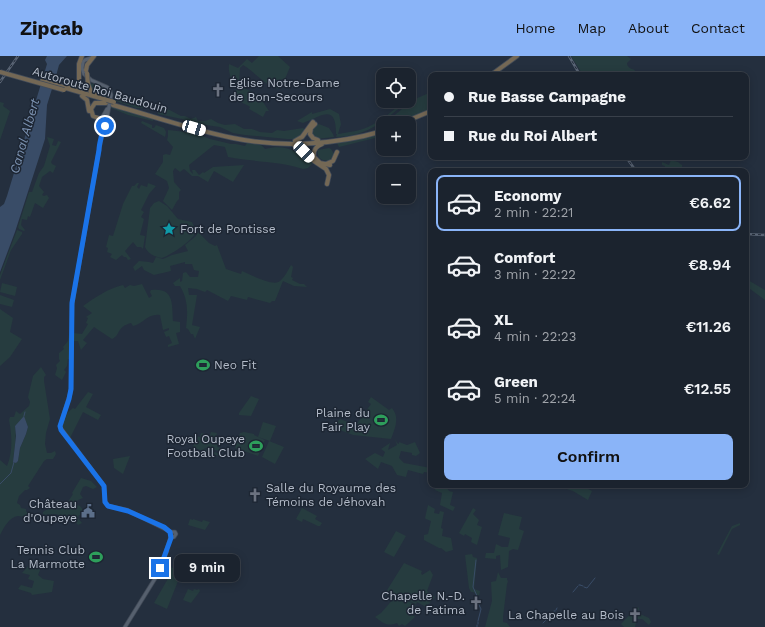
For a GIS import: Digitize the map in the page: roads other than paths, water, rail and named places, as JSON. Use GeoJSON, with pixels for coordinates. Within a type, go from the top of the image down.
{"type":"FeatureCollection","features":[{"type":"Feature","properties":{"kind":"highway"},"geometry":{"type":"LineString","coordinates":[[501,70],[517,56]]}},
{"type":"Feature","properties":{"kind":"highway"},"geometry":{"type":"LineString","coordinates":[[498,72],[521,56]]}},
{"type":"Feature","properties":{"kind":"highway"},"geometry":{"type":"LineString","coordinates":[[86,57],[86,72],[90,90],[92,93],[101,98]]}},
{"type":"Feature","properties":{"kind":"highway"},"geometry":{"type":"LineString","coordinates":[[64,89],[75,88],[79,83],[79,66],[86,57]]}},
{"type":"Feature","properties":{"kind":"highway","name":"Autoroute Roi Baudouin"},"geometry":{"type":"LineString","coordinates":[[0,70],[64,89],[101,98],[107,102]]}},
{"type":"Feature","properties":{"kind":"highway","name":"Autoroute Roi Baudouin"},"geometry":{"type":"LineString","coordinates":[[64,89],[82,96],[113,103],[234,138],[290,144],[332,140]]}},
{"type":"Feature","properties":{"kind":"highway"},"geometry":{"type":"LineString","coordinates":[[82,96],[88,102],[91,116],[104,121]]}},
{"type":"Feature","properties":{"kind":"highway"},"geometry":{"type":"LineString","coordinates":[[104,121],[95,117],[91,111],[92,105],[98,102],[107,102]]}},
{"type":"Feature","properties":{"kind":"highway"},"geometry":{"type":"LineString","coordinates":[[416,118],[428,113]]}},
{"type":"Feature","properties":{"kind":"highway"},"geometry":{"type":"LineString","coordinates":[[416,120],[428,114]]}},
{"type":"Feature","properties":{"kind":"highway","name":"Autoroute Roi Baudouin"},"geometry":{"type":"LineString","coordinates":[[159,117],[234,136],[264,140],[339,140],[376,132]]}},
{"type":"Feature","properties":{"kind":"highway"},"geometry":{"type":"LineString","coordinates":[[295,141],[301,138],[314,123],[310,129],[310,134],[313,138],[318,140]]}},
{"type":"Feature","properties":{"kind":"highway"},"geometry":{"type":"LineString","coordinates":[[303,127],[306,132]]}},
{"type":"Feature","properties":{"kind":"highway"},"geometry":{"type":"LineString","coordinates":[[330,167],[319,163],[314,157],[315,149],[332,140]]}},
{"type":"Feature","properties":{"kind":"highway"},"geometry":{"type":"LineString","coordinates":[[290,144],[300,148],[326,169],[328,173],[327,184]]}},
{"type":"Feature","properties":{"kind":"highway"},"geometry":{"type":"LineString","coordinates":[[319,163],[330,163],[334,160],[337,152]]}},
{"type":"Feature","properties":{"kind":"main road"},"geometry":{"type":"LineString","coordinates":[[86,57],[81,65],[82,72],[87,79],[106,89],[110,98],[99,144],[72,305],[71,389],[60,428],[104,486],[105,502],[108,506],[127,510],[168,530],[172,535],[156,578],[125,627]]}},
{"type":"Feature","properties":{"kind":"main road"},"geometry":{"type":"LineString","coordinates":[[86,57],[82,66],[85,75],[91,80],[106,87],[110,92],[111,99],[104,121]]}},
{"type":"Feature","properties":{"kind":"main road"},"geometry":{"type":"LineString","coordinates":[[97,84],[106,88],[110,92],[110,98],[106,111]]}},
{"type":"Feature","properties":{"kind":"water"},"geometry":{"type":"Polygon","coordinates":[[[47,56],[67,56],[59,65],[47,105],[45,139],[15,232],[0,272],[0,207],[4,204],[7,196],[47,64],[45,60],[47,56]]]}},
{"type":"Feature","properties":{"kind":"water"},"geometry":{"type":"Polygon","coordinates":[[[24,416],[28,427],[20,448],[18,461],[16,463],[13,462],[16,436],[15,426],[24,416]]]}},
{"type":"Feature","properties":{"kind":"waterway"},"geometry":{"type":"LineString","coordinates":[[24,416],[25,412]]}},
{"type":"Feature","properties":{"kind":"waterway"},"geometry":{"type":"LineString","coordinates":[[0,484],[11,473],[14,462]]}},
{"type":"Feature","properties":{"kind":"waterway"},"geometry":{"type":"LineString","coordinates":[[476,560],[473,587],[477,596]]}},
{"type":"Feature","properties":{"kind":"waterway"},"geometry":{"type":"LineString","coordinates":[[584,587],[587,588],[595,578]]}},
{"type":"Feature","properties":{"kind":"waterway"},"geometry":{"type":"LineString","coordinates":[[573,592],[578,586]]}},
{"type":"Feature","properties":{"kind":"waterway"},"geometry":{"type":"LineString","coordinates":[[478,603],[481,609],[478,621]]}},
{"type":"Feature","properties":{"kind":"waterway"},"geometry":{"type":"LineString","coordinates":[[543,623],[548,618]]}},
{"type":"Feature","properties":{"kind":"railway"},"geometry":{"type":"LineString","coordinates":[[0,82],[18,56]]}},
{"type":"Feature","properties":{"kind":"railway"},"geometry":{"type":"LineString","coordinates":[[569,56],[578,72]]}},
{"type":"Feature","properties":{"kind":"railway"},"geometry":{"type":"LineString","coordinates":[[628,160],[634,168]]}},
{"type":"Feature","properties":{"kind":"railway"},"geometry":{"type":"LineString","coordinates":[[749,234],[765,235]]}},
{"type":"Feature","properties":{"kind":"place","name":"Église Notre-Dame de Bon-Secours"},"geometry":{"type":"Point","coordinates":[218,90]}},
{"type":"Feature","properties":{"kind":"place","name":"Fort de Pontisse"},"geometry":{"type":"Point","coordinates":[169,229]}},
{"type":"Feature","properties":{"kind":"place","name":"Neo Fit"},"geometry":{"type":"Point","coordinates":[203,365]}},
{"type":"Feature","properties":{"kind":"place","name":"Plaine du Fair Play"},"geometry":{"type":"Point","coordinates":[381,420]}},
{"type":"Feature","properties":{"kind":"place","name":"Royal Oupeye Football Club"},"geometry":{"type":"Point","coordinates":[256,446]}},
{"type":"Feature","properties":{"kind":"place","name":"Salle du Royaume des Témoins de Jéhovah"},"geometry":{"type":"Point","coordinates":[255,495]}},
{"type":"Feature","properties":{"kind":"place","name":"Château d'Oupeye"},"geometry":{"type":"Point","coordinates":[88,511]}},
{"type":"Feature","properties":{"kind":"place","name":"Tennis Club La Marmotte"},"geometry":{"type":"Point","coordinates":[96,557]}},
{"type":"Feature","properties":{"kind":"place","name":"Chapelle N.-D. de Fatima"},"geometry":{"type":"Point","coordinates":[476,603]}},
{"type":"Feature","properties":{"kind":"place","name":"La Chapelle au Bois"},"geometry":{"type":"Point","coordinates":[635,615]}},
{"type":"Feature","properties":{"kind":"water label","name":"Canal Albert"},"geometry":{"type":"Point","coordinates":[24,136]}}]}
